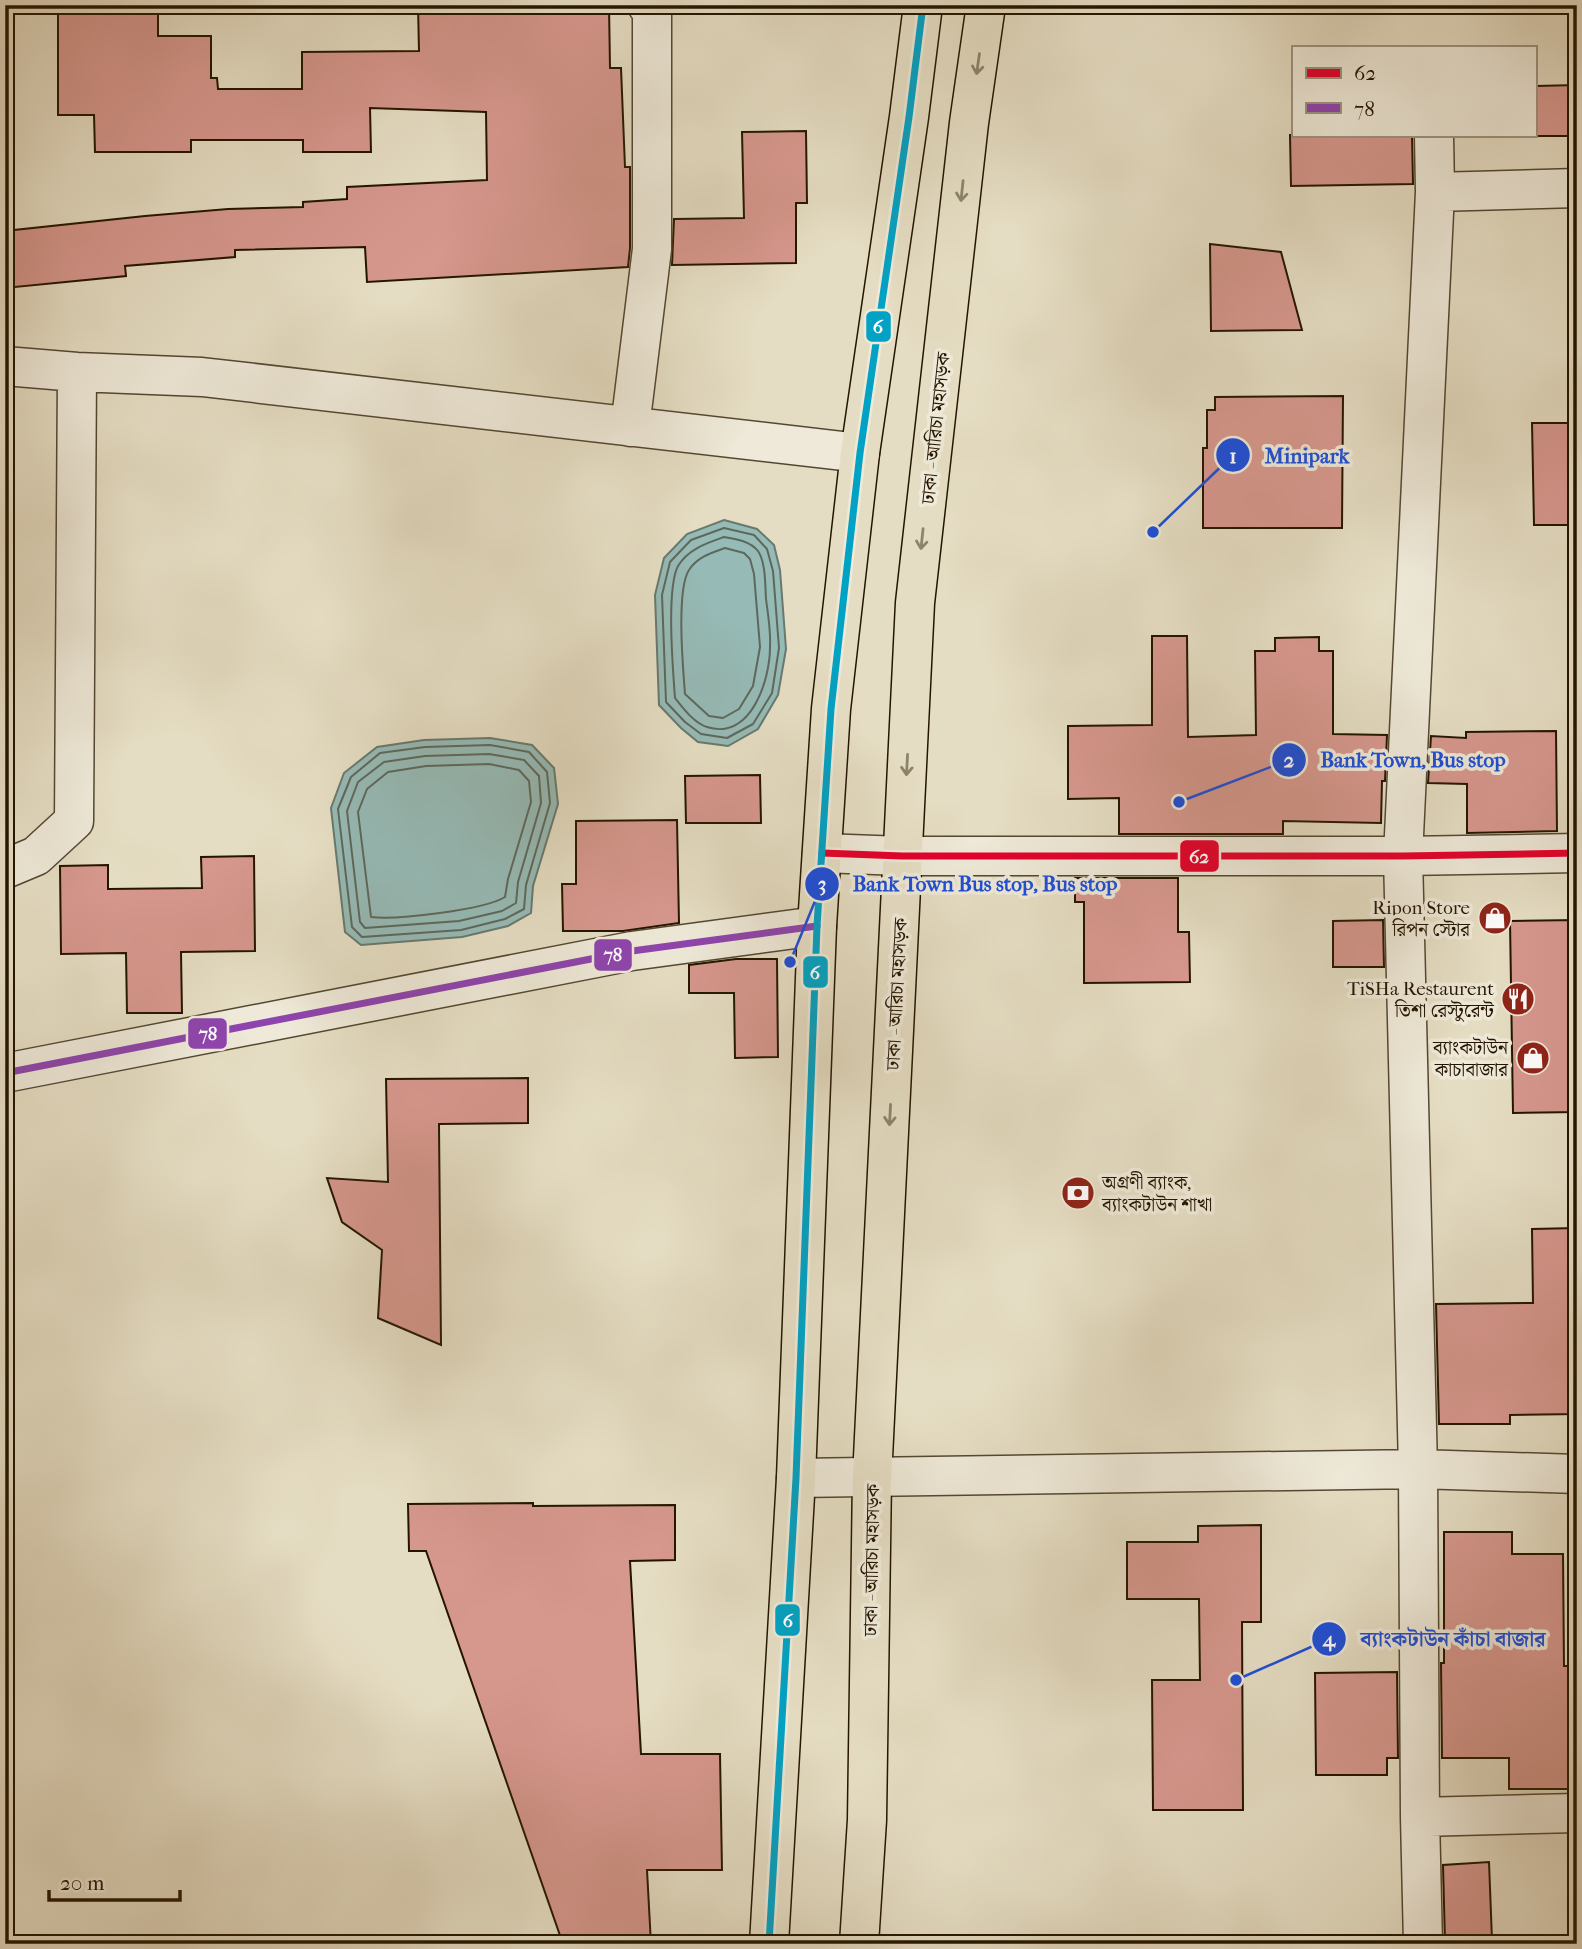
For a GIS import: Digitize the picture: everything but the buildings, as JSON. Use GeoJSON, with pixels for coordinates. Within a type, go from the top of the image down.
{"type":"FeatureCollection","features":[{"type":"Feature","properties":{"kind":"highway"},"geometry":{"type":"LineString","coordinates":[[769,1944],[796,1478],[817,926],[831,709],[860,453],[909,117],[922,5]]}},
{"type":"Feature","properties":{"kind":"highway","name":"ঢাকা - আরিচা মহাসড়ক"},"geometry":{"type":"LineString","coordinates":[[859,1944],[867,1820],[872,1478],[915,603],[969,123],[986,5]]}},
{"type":"Feature","properties":{"kind":"street"},"geometry":{"type":"LineString","coordinates":[[630,427],[652,249],[652,13],[647,5]]}},
{"type":"Feature","properties":{"kind":"street"},"geometry":{"type":"LineString","coordinates":[[1423,1944],[1418,1469],[1402,856],[1435,192],[1434,136]]}},
{"type":"Feature","properties":{"kind":"street"},"geometry":{"type":"LineString","coordinates":[[1435,192],[1577,188]]}},
{"type":"Feature","properties":{"kind":"street"},"geometry":{"type":"LineString","coordinates":[[5,366],[202,377],[860,453]]}},
{"type":"Feature","properties":{"kind":"street"},"geometry":{"type":"LineString","coordinates":[[5,869],[36,856],[74,821],[77,372]]}},
{"type":"Feature","properties":{"kind":"street"},"geometry":{"type":"LineString","coordinates":[[822,853],[902,856],[1402,856],[1577,853]]}},
{"type":"Feature","properties":{"kind":"street"},"geometry":{"type":"LineString","coordinates":[[5,1073],[632,951],[817,926]]}},
{"type":"Feature","properties":{"kind":"street"},"geometry":{"type":"LineString","coordinates":[[796,1478],[1418,1469],[1577,1474]]}},
{"type":"Feature","properties":{"kind":"street"},"geometry":{"type":"LineString","coordinates":[[1420,1817],[1577,1813]]}},
{"type":"Feature","properties":{"kind":"water"},"geometry":{"type":"Polygon","coordinates":[[[724,520],[757,529],[774,545],[780,570],[786,649],[778,695],[758,729],[728,746],[698,742],[659,705],[655,595],[664,558],[687,534],[724,520]]]}},
{"type":"Feature","properties":{"kind":"water"},"geometry":{"type":"Polygon","coordinates":[[[490,738],[532,745],[554,768],[558,804],[533,886],[531,913],[508,926],[462,937],[361,945],[345,932],[331,808],[344,773],[377,747],[424,740],[490,738]]]}},
{"type":"Feature","properties":{"kind":"transit line","name":"6"},"geometry":{"type":"LineString","coordinates":[[769,1944],[796,1478],[817,926],[831,709],[860,453],[923,5]]}},
{"type":"Feature","properties":{"kind":"transit line","name":"62"},"geometry":{"type":"LineString","coordinates":[[822,853],[902,856],[1403,856],[1577,853]]}},
{"type":"Feature","properties":{"kind":"transit line","name":"78"},"geometry":{"type":"LineString","coordinates":[[5,1073],[632,951],[817,926]]}},
{"type":"Feature","properties":{"kind":"place","name":"Minipark"},"geometry":{"type":"Point","coordinates":[1153,532]}},
{"type":"Feature","properties":{"kind":"place","name":"Bank Town, Bus stop"},"geometry":{"type":"Point","coordinates":[1179,802]}},
{"type":"Feature","properties":{"kind":"place","name":"Ripon Store রিপন স্টোর"},"geometry":{"type":"Point","coordinates":[1495,918]}},
{"type":"Feature","properties":{"kind":"place","name":"Bank Town Bus stop, Bus stop"},"geometry":{"type":"Point","coordinates":[790,962]}},
{"type":"Feature","properties":{"kind":"place","name":"TiSHa Restaurent তিশা রেস্টুরেন্ট"},"geometry":{"type":"Point","coordinates":[1518,999]}},
{"type":"Feature","properties":{"kind":"place","name":"ব্যাংকটাউন কাচাবাজার"},"geometry":{"type":"Point","coordinates":[1533,1058]}},
{"type":"Feature","properties":{"kind":"place","name":"অগ্রণী ব্যাংক, ব্যাংকটাউন শাখা"},"geometry":{"type":"Point","coordinates":[1078,1193]}},
{"type":"Feature","properties":{"kind":"place","name":"ব্যাংকটাউন কাঁচা বাজার"},"geometry":{"type":"Point","coordinates":[1236,1680]}}]}
